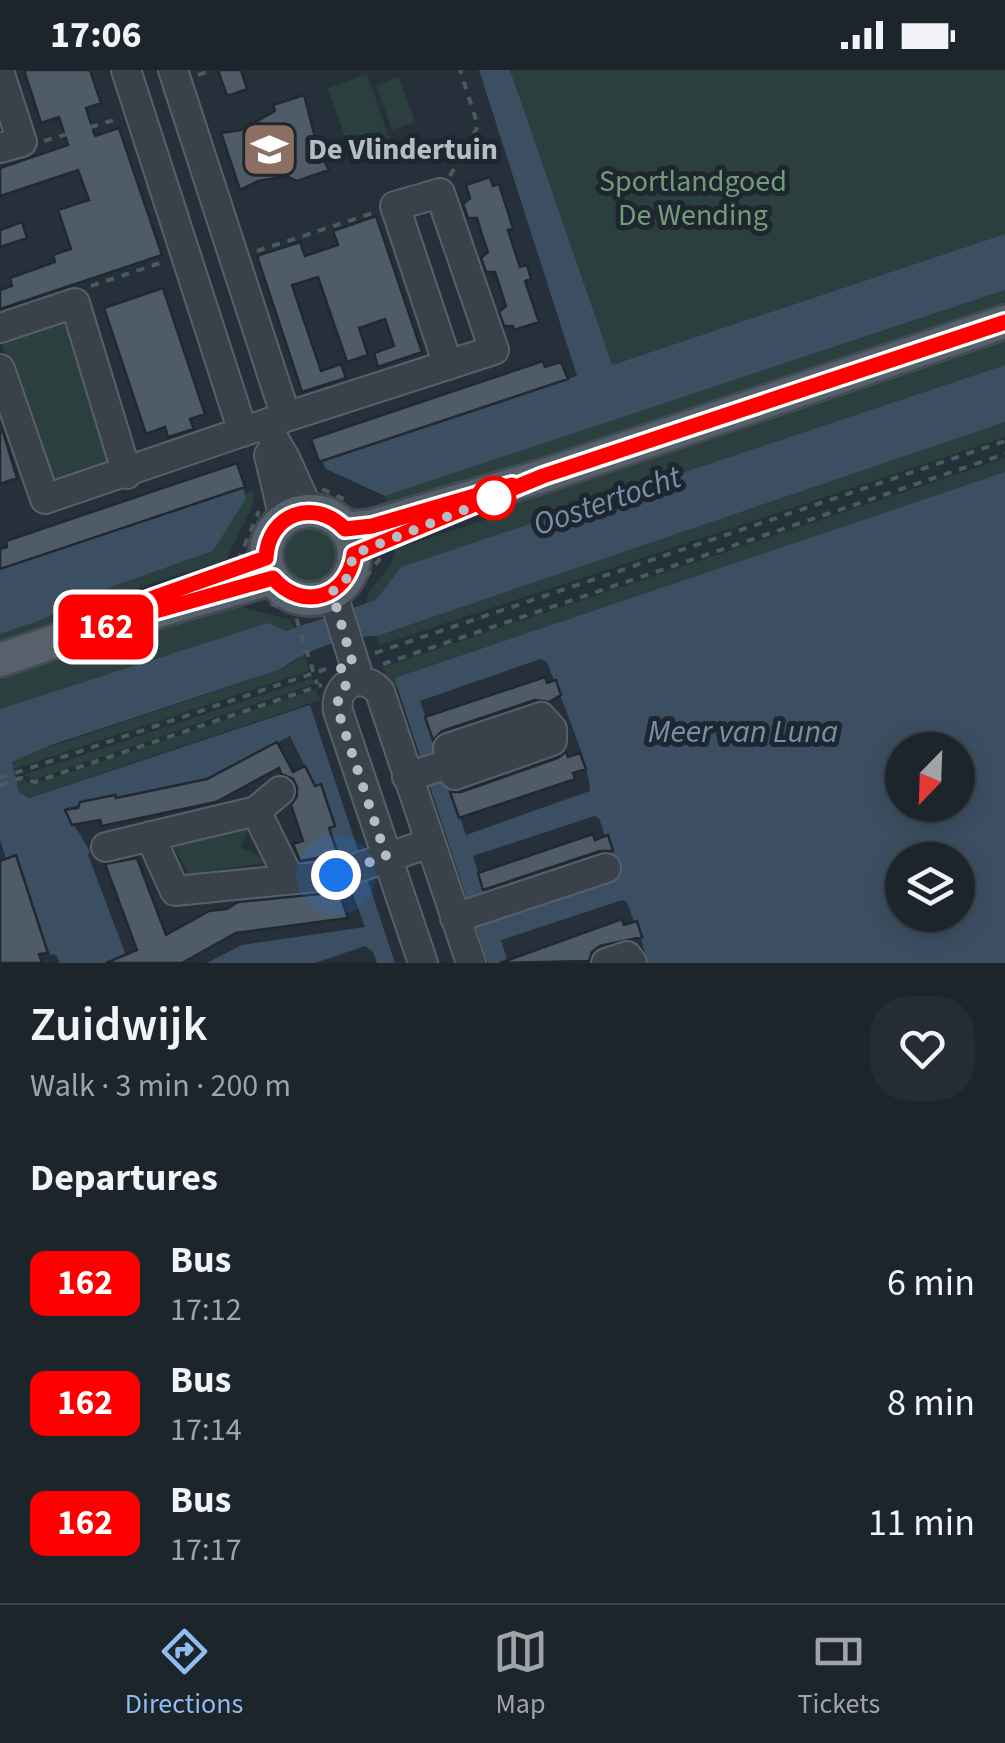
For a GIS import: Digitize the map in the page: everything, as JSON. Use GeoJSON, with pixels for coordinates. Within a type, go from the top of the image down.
{"type":"FeatureCollection","features":[{"type":"Feature","properties":{"kind":"main road"},"geometry":{"type":"LineString","coordinates":[[0,660],[74,634],[119,610],[261,576],[296,597],[328,608],[346,580],[358,535],[372,526],[543,476],[1005,322]]}},
{"type":"Feature","properties":{"kind":"main road"},"geometry":{"type":"LineString","coordinates":[[261,576],[268,541],[292,503],[335,519],[358,535]]}},
{"type":"Feature","properties":{"kind":"street"},"geometry":{"type":"LineString","coordinates":[[126,70],[188,259],[265,424]]}},
{"type":"Feature","properties":{"kind":"street"},"geometry":{"type":"LineString","coordinates":[[173,70],[232,254],[270,462],[292,503]]}},
{"type":"Feature","properties":{"kind":"street"},"geometry":{"type":"LineString","coordinates":[[0,74],[11,145]]}},
{"type":"Feature","properties":{"kind":"street"},"geometry":{"type":"LineString","coordinates":[[0,369],[46,499],[494,350],[440,193],[395,206],[448,365]]}},
{"type":"Feature","properties":{"kind":"street"},"geometry":{"type":"LineString","coordinates":[[188,259],[232,254]]}},
{"type":"Feature","properties":{"kind":"street"},"geometry":{"type":"LineString","coordinates":[[0,328],[74,303],[127,474]]}},
{"type":"Feature","properties":{"kind":"street"},"geometry":{"type":"LineString","coordinates":[[328,608],[341,667],[338,711],[378,859],[423,963]]}},
{"type":"Feature","properties":{"kind":"street"},"geometry":{"type":"LineString","coordinates":[[341,667],[380,692],[470,963]]}},
{"type":"Feature","properties":{"kind":"street"},"geometry":{"type":"LineString","coordinates":[[407,776],[451,763]]}},
{"type":"Feature","properties":{"kind":"street"},"geometry":{"type":"LineString","coordinates":[[106,847],[256,811],[280,791]]}},
{"type":"Feature","properties":{"kind":"street"},"geometry":{"type":"LineString","coordinates":[[256,811],[289,878]]}},
{"type":"Feature","properties":{"kind":"street"},"geometry":{"type":"LineString","coordinates":[[150,836],[175,891],[336,875],[430,843]]}},
{"type":"Feature","properties":{"kind":"street"},"geometry":{"type":"LineString","coordinates":[[455,918],[606,868]]}},
{"type":"Feature","properties":{"kind":"street"},"geometry":{"type":"LineString","coordinates":[[606,963],[627,956],[632,963]]}},
{"type":"Feature","properties":{"kind":"path"},"geometry":{"type":"LineString","coordinates":[[440,193],[478,126],[460,70]]}},
{"type":"Feature","properties":{"kind":"path"},"geometry":{"type":"LineString","coordinates":[[11,145],[34,144],[140,112]]}},
{"type":"Feature","properties":{"kind":"path"},"geometry":{"type":"LineString","coordinates":[[232,254],[395,206]]}},
{"type":"Feature","properties":{"kind":"path"},"geometry":{"type":"LineString","coordinates":[[74,303],[81,289],[188,259]]}},
{"type":"Feature","properties":{"kind":"path"},"geometry":{"type":"LineString","coordinates":[[0,785],[20,778],[34,782],[341,667],[1005,441]]}},
{"type":"Feature","properties":{"kind":"path"},"geometry":{"type":"LineString","coordinates":[[0,778],[1005,454]]}},
{"type":"Feature","properties":{"kind":"path"},"geometry":{"type":"LineString","coordinates":[[292,503],[358,535],[382,556],[355,592],[328,608],[294,612],[261,576],[237,558],[292,503]]}},
{"type":"Feature","properties":{"kind":"path"},"geometry":{"type":"LineString","coordinates":[[328,608],[341,667]]}},
{"type":"Feature","properties":{"kind":"green space","name":"Sportlandgoed De Wending"},"geometry":{"type":"Polygon","coordinates":[[[510,70],[1005,70],[1005,234],[611,365],[510,70]]]}},
{"type":"Feature","properties":{"kind":"green space"},"geometry":{"type":"Polygon","coordinates":[[[367,74],[391,144],[352,157],[328,88],[367,74]]]}},
{"type":"Feature","properties":{"kind":"green space"},"geometry":{"type":"Polygon","coordinates":[[[399,77],[415,122],[392,130],[376,85],[399,77]]]}},
{"type":"Feature","properties":{"kind":"green space"},"geometry":{"type":"Polygon","coordinates":[[[1005,290],[1005,310],[390,515],[385,496],[1005,290]]]}},
{"type":"Feature","properties":{"kind":"green space"},"geometry":{"type":"Polygon","coordinates":[[[68,313],[119,466],[50,489],[0,339],[68,313]]]}},
{"type":"Feature","properties":{"kind":"green space"},"geometry":{"type":"Polygon","coordinates":[[[1005,335],[1005,365],[402,567],[376,600],[366,604],[395,549],[504,514],[504,509],[587,473],[1005,335]]]}},
{"type":"Feature","properties":{"kind":"green space"},"geometry":{"type":"Polygon","coordinates":[[[1005,422],[1005,437],[380,645],[377,636],[1005,422]]]}},
{"type":"Feature","properties":{"kind":"green space"},"geometry":{"type":"Polygon","coordinates":[[[1005,458],[1005,472],[397,677],[398,689],[388,682],[383,667],[1005,458]]]}},
{"type":"Feature","properties":{"kind":"green space"},"geometry":{"type":"Polygon","coordinates":[[[310,487],[362,511],[347,519],[313,501],[310,487]]]}},
{"type":"Feature","properties":{"kind":"green space"},"geometry":{"type":"Polygon","coordinates":[[[254,491],[252,507],[226,560],[117,594],[118,600],[0,646],[0,634],[41,620],[111,587],[213,551],[245,494],[254,491]]]}},
{"type":"Feature","properties":{"kind":"green space"},"geometry":{"type":"Polygon","coordinates":[[[269,501],[277,513],[252,556],[243,556],[269,501]]]}},
{"type":"Feature","properties":{"kind":"green space"},"geometry":{"type":"Polygon","coordinates":[[[309,523],[331,532],[340,554],[331,576],[309,585],[287,576],[278,554],[287,532],[309,523]]]}},
{"type":"Feature","properties":{"kind":"green space"},"geometry":{"type":"Polygon","coordinates":[[[237,596],[242,607],[290,620],[295,628],[286,631],[268,624],[0,709],[0,671],[237,596]]]}},
{"type":"Feature","properties":{"kind":"green space"},"geometry":{"type":"Polygon","coordinates":[[[304,655],[309,671],[12,770],[19,757],[281,669],[304,655]]]}},
{"type":"Feature","properties":{"kind":"green space"},"geometry":{"type":"Polygon","coordinates":[[[312,678],[314,684],[36,779],[23,775],[312,678]]]}},
{"type":"Feature","properties":{"kind":"green space"},"geometry":{"type":"Polygon","coordinates":[[[316,689],[320,700],[29,797],[19,792],[16,782],[23,780],[33,785],[316,689]]]}},
{"type":"Feature","properties":{"kind":"green space"},"geometry":{"type":"Polygon","coordinates":[[[250,825],[241,847],[269,862],[189,874],[170,841],[250,825]]]}},
{"type":"Feature","properties":{"kind":"water"},"geometry":{"type":"Polygon","coordinates":[[[479,70],[510,70],[612,365],[1005,234],[1005,290],[385,496],[326,469],[322,461],[577,376],[479,70]]]}},
{"type":"Feature","properties":{"kind":"water","name":"Oostertocht"},"geometry":{"type":"Polygon","coordinates":[[[1005,365],[1005,422],[377,636],[326,645],[281,669],[51,745],[12,762],[19,792],[29,798],[310,705],[395,963],[377,963],[373,952],[365,946],[315,963],[207,963],[242,945],[365,927],[329,828],[334,826],[290,736],[207,779],[91,803],[89,800],[64,809],[90,851],[88,855],[129,963],[60,963],[56,955],[49,954],[17,856],[6,858],[0,840],[0,709],[268,623],[286,631],[376,600],[401,567],[1005,365]]]}},
{"type":"Feature","properties":{"kind":"water","name":"Meer van Luna"},"geometry":{"type":"Polygon","coordinates":[[[1005,472],[1005,963],[647,963],[637,921],[634,922],[627,902],[622,900],[501,940],[508,963],[488,963],[395,680],[1005,472]],[[540,659],[420,701],[466,835],[590,791],[579,745],[547,662],[540,659]],[[594,816],[473,856],[492,915],[617,872],[608,836],[594,816]]]}},
{"type":"Feature","properties":{"kind":"water"},"geometry":{"type":"Polygon","coordinates":[[[243,488],[246,498],[213,551],[111,587],[41,620],[0,634],[0,570],[243,488]]]}},
{"type":"Feature","properties":{"kind":"building"},"geometry":{"type":"Polygon","coordinates":[[[24,70],[90,70],[101,103],[86,108],[95,136],[119,128],[162,255],[0,309],[0,290],[12,286],[10,278],[55,262],[53,255],[71,249],[58,210],[89,200],[78,170],[0,196],[0,168],[68,145],[59,117],[41,123],[24,70]]]}},
{"type":"Feature","properties":{"kind":"building"},"geometry":{"type":"Polygon","coordinates":[[[218,70],[241,70],[247,89],[227,96],[218,70]]]}},
{"type":"Feature","properties":{"kind":"building"},"geometry":{"type":"Polygon","coordinates":[[[304,95],[319,152],[329,170],[297,181],[287,176],[258,181],[240,190],[221,133],[241,130],[275,111],[273,105],[304,95]]]}},
{"type":"Feature","properties":{"kind":"building"},"geometry":{"type":"Polygon","coordinates":[[[490,177],[493,186],[499,184],[520,267],[527,265],[531,279],[525,281],[539,322],[514,330],[513,326],[504,326],[499,312],[506,306],[495,272],[486,272],[481,258],[488,252],[477,218],[468,218],[463,204],[470,198],[466,185],[490,177]]]}},
{"type":"Feature","properties":{"kind":"building"},"geometry":{"type":"Polygon","coordinates":[[[376,216],[422,352],[378,367],[374,353],[394,346],[385,319],[359,328],[368,355],[347,362],[318,277],[292,285],[321,371],[341,364],[346,378],[302,392],[257,256],[300,242],[305,256],[338,245],[333,231],[376,216]]]}},
{"type":"Feature","properties":{"kind":"building"},"geometry":{"type":"Polygon","coordinates":[[[22,222],[27,238],[0,247],[0,230],[22,222]]]}},
{"type":"Feature","properties":{"kind":"building"},"geometry":{"type":"Polygon","coordinates":[[[163,288],[205,414],[190,419],[194,429],[168,437],[165,427],[146,434],[104,308],[163,288]]]}},
{"type":"Feature","properties":{"kind":"building"},"geometry":{"type":"Polygon","coordinates":[[[543,361],[545,367],[561,362],[568,379],[319,462],[311,439],[543,361]]]}},
{"type":"Feature","properties":{"kind":"building"},"geometry":{"type":"Polygon","coordinates":[[[0,432],[17,478],[0,484],[0,432]]]}},
{"type":"Feature","properties":{"kind":"building"},"geometry":{"type":"Polygon","coordinates":[[[237,463],[245,487],[0,569],[0,549],[7,547],[6,541],[237,463]]]}},
{"type":"Feature","properties":{"kind":"building"},"geometry":{"type":"Polygon","coordinates":[[[545,677],[547,683],[556,680],[561,695],[549,702],[535,700],[442,731],[433,740],[425,717],[545,677]]]}},
{"type":"Feature","properties":{"kind":"building"},"geometry":{"type":"Polygon","coordinates":[[[277,742],[293,772],[305,766],[315,786],[321,784],[335,826],[329,828],[338,854],[300,861],[293,844],[303,841],[291,805],[297,787],[279,768],[216,802],[102,826],[100,820],[72,825],[65,810],[78,808],[80,802],[207,779],[277,742]]]}},
{"type":"Feature","properties":{"kind":"building"},"geometry":{"type":"Polygon","coordinates":[[[566,752],[568,757],[580,753],[586,769],[573,773],[575,779],[459,818],[450,792],[461,792],[566,752]]]}},
{"type":"Feature","properties":{"kind":"building"},"geometry":{"type":"Polygon","coordinates":[[[593,834],[595,840],[608,835],[613,851],[600,851],[483,890],[478,873],[593,834]]]}},
{"type":"Feature","properties":{"kind":"building"},"geometry":{"type":"Polygon","coordinates":[[[16,855],[48,953],[39,954],[42,963],[0,963],[0,861],[16,855]]]}},
{"type":"Feature","properties":{"kind":"building"},"geometry":{"type":"Polygon","coordinates":[[[137,858],[166,935],[209,911],[227,909],[238,902],[339,892],[348,918],[236,933],[182,963],[106,963],[137,950],[105,864],[137,858]]]}},
{"type":"Feature","properties":{"kind":"building"},"geometry":{"type":"Polygon","coordinates":[[[622,919],[624,925],[637,921],[642,937],[600,946],[589,961],[500,963],[622,919]]]}},
{"type":"Feature","properties":{"kind":"bus line","name":"162"},"geometry":{"type":"LineString","coordinates":[[512,485],[372,526],[345,529],[323,513],[296,513],[274,529],[266,558],[119,610],[74,634],[273,578],[296,597],[324,596],[346,580],[354,554],[543,476],[1005,322]]}},
{"type":"Feature","properties":{"kind":"place","name":"De Vlindertuin"},"geometry":{"type":"Point","coordinates":[269,149]}},
{"type":"Feature","properties":{"kind":"route"},"geometry":{"type":"LineString","coordinates":[[336,875],[386,856],[336,704],[346,685],[340,665],[352,661],[332,592],[346,580],[354,554],[494,498]]}}]}
